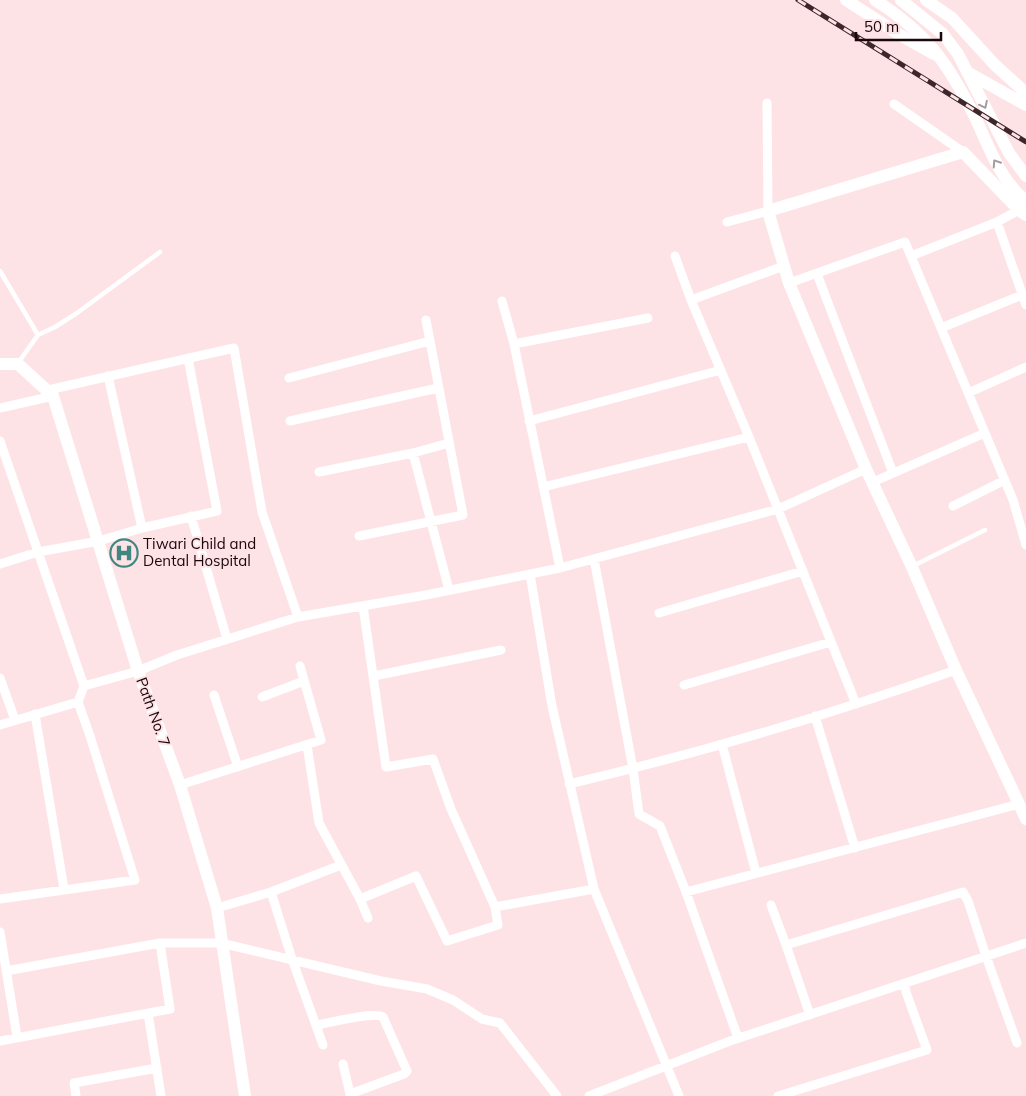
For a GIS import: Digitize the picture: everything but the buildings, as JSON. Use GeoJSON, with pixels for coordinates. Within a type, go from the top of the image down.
{"type":"FeatureCollection","features":[{"type":"Feature","properties":{"kind":"street"},"geometry":{"type":"LineString","coordinates":[[846,0],[900,35],[1026,105]]}},
{"type":"Feature","properties":{"kind":"street"},"geometry":{"type":"LineString","coordinates":[[875,0],[898,14],[914,28],[949,70],[975,118],[992,156],[1019,196],[1024,208]]}},
{"type":"Feature","properties":{"kind":"street"},"geometry":{"type":"LineString","coordinates":[[901,0],[943,34],[953,47],[977,89],[1009,154],[1026,176]]}},
{"type":"Feature","properties":{"kind":"street"},"geometry":{"type":"LineString","coordinates":[[926,0],[952,18],[995,65],[1026,93]]}},
{"type":"Feature","properties":{"kind":"street"},"geometry":{"type":"LineString","coordinates":[[767,103],[768,211],[789,282],[866,469],[912,567],[956,670],[1026,819]]}},
{"type":"Feature","properties":{"kind":"street"},"geometry":{"type":"LineString","coordinates":[[894,104],[963,152],[1024,208]]}},
{"type":"Feature","properties":{"kind":"street"},"geometry":{"type":"LineString","coordinates":[[727,222],[963,152]]}},
{"type":"Feature","properties":{"kind":"street"},"geometry":{"type":"LineString","coordinates":[[911,256],[997,222],[1024,208]]}},
{"type":"Feature","properties":{"kind":"street"},"geometry":{"type":"LineString","coordinates":[[997,222],[1026,305]]}},
{"type":"Feature","properties":{"kind":"street"},"geometry":{"type":"LineString","coordinates":[[789,282],[817,274],[905,242],[1013,500],[1026,545]]}},
{"type":"Feature","properties":{"kind":"street"},"geometry":{"type":"LineString","coordinates":[[675,256],[691,300],[749,437],[856,704]]}},
{"type":"Feature","properties":{"kind":"street"},"geometry":{"type":"LineString","coordinates":[[691,300],[784,266]]}},
{"type":"Feature","properties":{"kind":"street"},"geometry":{"type":"LineString","coordinates":[[817,274],[892,473]]}},
{"type":"Feature","properties":{"kind":"street"},"geometry":{"type":"LineString","coordinates":[[941,328],[1022,295]]}},
{"type":"Feature","properties":{"kind":"street"},"geometry":{"type":"LineString","coordinates":[[502,301],[514,344],[560,568]]}},
{"type":"Feature","properties":{"kind":"street"},"geometry":{"type":"LineString","coordinates":[[514,344],[648,318]]}},
{"type":"Feature","properties":{"kind":"street"},"geometry":{"type":"LineString","coordinates":[[359,536],[463,516],[426,320]]}},
{"type":"Feature","properties":{"kind":"street"},"geometry":{"type":"LineString","coordinates":[[289,378],[430,341]]}},
{"type":"Feature","properties":{"kind":"street"},"geometry":{"type":"LineString","coordinates":[[0,408],[108,376],[234,348],[262,512],[298,617]]}},
{"type":"Feature","properties":{"kind":"street"},"geometry":{"type":"LineString","coordinates":[[0,564],[38,552],[99,540],[190,516],[217,511],[188,358]]}},
{"type":"Feature","properties":{"kind":"street"},"geometry":{"type":"LineString","coordinates":[[0,364],[18,364],[50,393]]}},
{"type":"Feature","properties":{"kind":"street"},"geometry":{"type":"LineString","coordinates":[[968,393],[1026,367]]}},
{"type":"Feature","properties":{"kind":"street"},"geometry":{"type":"LineString","coordinates":[[529,421],[721,370]]}},
{"type":"Feature","properties":{"kind":"street"},"geometry":{"type":"LineString","coordinates":[[108,376],[142,528]]}},
{"type":"Feature","properties":{"kind":"street"},"geometry":{"type":"LineString","coordinates":[[290,422],[438,388]]}},
{"type":"Feature","properties":{"kind":"street","name":"Path No. 7"},"geometry":{"type":"LineString","coordinates":[[50,393],[99,540],[138,671],[180,785],[217,908],[245,1096]]}},
{"type":"Feature","properties":{"kind":"street"},"geometry":{"type":"LineString","coordinates":[[873,482],[985,433]]}},
{"type":"Feature","properties":{"kind":"street"},"geometry":{"type":"LineString","coordinates":[[543,487],[749,437]]}},
{"type":"Feature","properties":{"kind":"street"},"geometry":{"type":"LineString","coordinates":[[0,440],[84,686],[78,702],[134,880],[64,888],[0,899]]}},
{"type":"Feature","properties":{"kind":"street"},"geometry":{"type":"LineString","coordinates":[[319,472],[449,444]]}},
{"type":"Feature","properties":{"kind":"street"},"geometry":{"type":"LineString","coordinates":[[413,453],[449,590]]}},
{"type":"Feature","properties":{"kind":"street"},"geometry":{"type":"LineString","coordinates":[[84,686],[138,671],[177,655],[298,617],[560,568],[778,509],[866,469]]}},
{"type":"Feature","properties":{"kind":"street"},"geometry":{"type":"LineString","coordinates":[[953,506],[1005,480]]}},
{"type":"Feature","properties":{"kind":"street"},"geometry":{"type":"LineString","coordinates":[[190,516],[227,639]]}},
{"type":"Feature","properties":{"kind":"street"},"geometry":{"type":"LineString","coordinates":[[594,559],[640,814],[660,826],[686,892],[738,1038]]}},
{"type":"Feature","properties":{"kind":"street"},"geometry":{"type":"LineString","coordinates":[[659,614],[803,571]]}},
{"type":"Feature","properties":{"kind":"street"},"geometry":{"type":"LineString","coordinates":[[530,574],[552,706],[594,889],[679,1096]]}},
{"type":"Feature","properties":{"kind":"street"},"geometry":{"type":"LineString","coordinates":[[360,899],[416,876],[448,941],[498,925],[494,907],[451,809],[433,759],[386,767],[363,606]]}},
{"type":"Feature","properties":{"kind":"street"},"geometry":{"type":"LineString","coordinates":[[684,685],[831,642]]}},
{"type":"Feature","properties":{"kind":"street"},"geometry":{"type":"LineString","coordinates":[[374,676],[501,650]]}},
{"type":"Feature","properties":{"kind":"street"},"geometry":{"type":"LineString","coordinates":[[180,785],[322,740],[300,666]]}},
{"type":"Feature","properties":{"kind":"street"},"geometry":{"type":"LineString","coordinates":[[569,784],[633,769],[722,744],[856,704],[956,670]]}},
{"type":"Feature","properties":{"kind":"street"},"geometry":{"type":"LineString","coordinates":[[0,678],[16,720]]}},
{"type":"Feature","properties":{"kind":"street"},"geometry":{"type":"LineString","coordinates":[[262,697],[304,681]]}},
{"type":"Feature","properties":{"kind":"street"},"geometry":{"type":"LineString","coordinates":[[214,695],[238,767]]}},
{"type":"Feature","properties":{"kind":"street"},"geometry":{"type":"LineString","coordinates":[[0,725],[78,702]]}},
{"type":"Feature","properties":{"kind":"street"},"geometry":{"type":"LineString","coordinates":[[36,714],[64,888]]}},
{"type":"Feature","properties":{"kind":"street"},"geometry":{"type":"LineString","coordinates":[[815,716],[855,848]]}},
{"type":"Feature","properties":{"kind":"street"},"geometry":{"type":"LineString","coordinates":[[722,744],[756,874]]}},
{"type":"Feature","properties":{"kind":"street"},"geometry":{"type":"LineString","coordinates":[[306,745],[320,823],[368,918]]}},
{"type":"Feature","properties":{"kind":"street"},"geometry":{"type":"LineString","coordinates":[[686,892],[1019,804]]}},
{"type":"Feature","properties":{"kind":"street"},"geometry":{"type":"LineString","coordinates":[[217,908],[271,892],[341,865]]}},
{"type":"Feature","properties":{"kind":"street"},"geometry":{"type":"LineString","coordinates":[[494,907],[594,889]]}},
{"type":"Feature","properties":{"kind":"street"},"geometry":{"type":"LineString","coordinates":[[271,892],[292,959],[323,1046]]}},
{"type":"Feature","properties":{"kind":"street"},"geometry":{"type":"LineString","coordinates":[[786,945],[962,892],[968,900],[1018,1043]]}},
{"type":"Feature","properties":{"kind":"street"},"geometry":{"type":"LineString","coordinates":[[771,905],[810,1015]]}},
{"type":"Feature","properties":{"kind":"street"},"geometry":{"type":"LineString","coordinates":[[0,932],[17,1037]]}},
{"type":"Feature","properties":{"kind":"street"},"geometry":{"type":"LineString","coordinates":[[6,971],[160,943],[221,943],[381,981],[427,989],[453,1000],[482,1019],[500,1023],[557,1096]]}},
{"type":"Feature","properties":{"kind":"street"},"geometry":{"type":"LineString","coordinates":[[0,1040],[170,1009],[160,943]]}},
{"type":"Feature","properties":{"kind":"street"},"geometry":{"type":"LineString","coordinates":[[588,1096],[738,1038],[1026,944]]}},
{"type":"Feature","properties":{"kind":"street"},"geometry":{"type":"LineString","coordinates":[[778,1096],[927,1050],[906,992],[905,983]]}},
{"type":"Feature","properties":{"kind":"street"},"geometry":{"type":"LineString","coordinates":[[148,1013],[161,1096]]}},
{"type":"Feature","properties":{"kind":"street"},"geometry":{"type":"LineString","coordinates":[[317,1025],[360,1017],[378,1015],[383,1017],[407,1072],[350,1095],[343,1064]]}},
{"type":"Feature","properties":{"kind":"street"},"geometry":{"type":"LineString","coordinates":[[76,1096],[74,1083],[157,1068]]}},
{"type":"Feature","properties":{"kind":"lane"},"geometry":{"type":"LineString","coordinates":[[18,364],[38,335],[77,313],[160,252]]}},
{"type":"Feature","properties":{"kind":"lane"},"geometry":{"type":"LineString","coordinates":[[0,271],[38,335]]}},
{"type":"Feature","properties":{"kind":"lane"},"geometry":{"type":"LineString","coordinates":[[912,567],[985,530]]}},
{"type":"Feature","properties":{"kind":"railway"},"geometry":{"type":"LineString","coordinates":[[798,0],[1026,142]]}},
{"type":"Feature","properties":{"kind":"place","name":"Tiwari Child and Dental Hospital"},"geometry":{"type":"Point","coordinates":[124,553]}}]}
